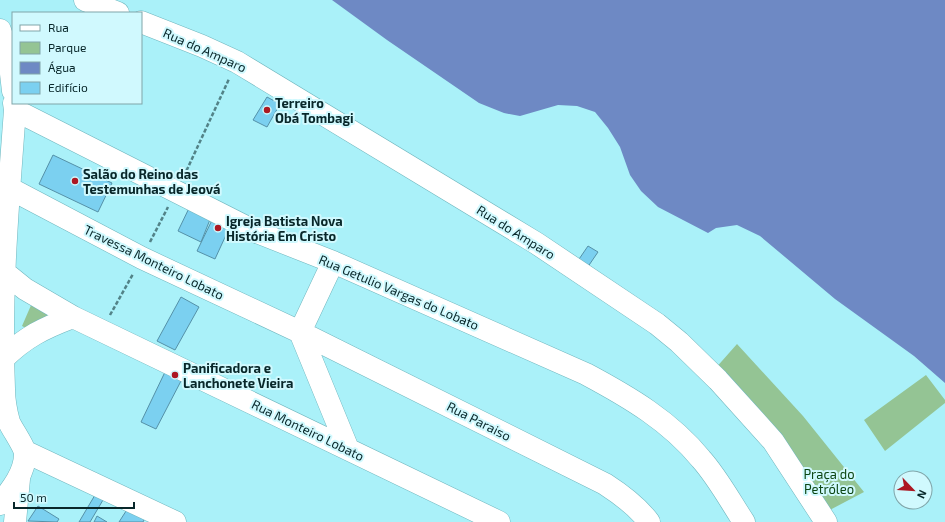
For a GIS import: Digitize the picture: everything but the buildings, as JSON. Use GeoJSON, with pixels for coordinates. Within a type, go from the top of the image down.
{"type":"FeatureCollection","features":[{"type":"Feature","properties":{"kind":"street"},"geometry":{"type":"LineString","coordinates":[[85,0],[115,12]]}},
{"type":"Feature","properties":{"kind":"street","name":"Rua do Amparo"},"geometry":{"type":"LineString","coordinates":[[142,22],[202,46],[237,62],[536,244],[657,324],[679,342],[718,380],[773,441],[826,522]]}},
{"type":"Feature","properties":{"kind":"street"},"geometry":{"type":"LineString","coordinates":[[0,30],[9,56],[12,83]]}},
{"type":"Feature","properties":{"kind":"street"},"geometry":{"type":"LineString","coordinates":[[14,104],[6,152],[9,188],[4,272],[4,402],[9,421],[26,452],[175,522]]}},
{"type":"Feature","properties":{"kind":"street","name":"Rua Getulio Vargas do Lobato"},"geometry":{"type":"LineString","coordinates":[[20,104],[254,231],[333,262],[586,374],[624,394],[651,412],[685,440],[702,460],[744,522]]}},
{"type":"Feature","properties":{"kind":"street","name":"Travessa Monteiro Lobato"},"geometry":{"type":"LineString","coordinates":[[9,188],[142,258],[300,332]]}},
{"type":"Feature","properties":{"kind":"street"},"geometry":{"type":"LineString","coordinates":[[333,262],[300,332],[348,449]]}},
{"type":"Feature","properties":{"kind":"street","name":"Rua Monteiro Lobato"},"geometry":{"type":"LineString","coordinates":[[4,272],[25,289],[73,317],[499,522]]}},
{"type":"Feature","properties":{"kind":"street"},"geometry":{"type":"LineString","coordinates":[[3,359],[16,346],[30,336],[44,328],[73,317]]}},
{"type":"Feature","properties":{"kind":"street","name":"Rua Paraiso"},"geometry":{"type":"LineString","coordinates":[[300,332],[605,484],[626,498],[649,522]]}},
{"type":"Feature","properties":{"kind":"street"},"geometry":{"type":"LineString","coordinates":[[15,522],[20,476],[26,452]]}},
{"type":"Feature","properties":{"kind":"street"},"geometry":{"type":"LineString","coordinates":[[0,504],[20,476]]}},
{"type":"Feature","properties":{"kind":"green space"},"geometry":{"type":"Polygon","coordinates":[[[32,303],[53,312],[32,331],[22,326],[32,303]]]}},
{"type":"Feature","properties":{"kind":"green space","name":"Praça do Petróleo"},"geometry":{"type":"Polygon","coordinates":[[[737,344],[803,416],[864,492],[826,512],[714,370],[737,344]]]}},
{"type":"Feature","properties":{"kind":"green space"},"geometry":{"type":"Polygon","coordinates":[[[926,375],[945,400],[945,403],[885,451],[864,420],[926,375]]]}},
{"type":"Feature","properties":{"kind":"water"},"geometry":{"type":"Polygon","coordinates":[[[332,0],[945,0],[945,383],[914,356],[835,299],[760,236],[737,225],[716,228],[708,233],[658,207],[641,191],[630,175],[620,147],[608,128],[595,112],[577,106],[558,105],[520,116],[504,113],[479,103],[332,0]]]}},
{"type":"Feature","properties":{"kind":"place","name":"Terreiro Obá Tombagi"},"geometry":{"type":"Point","coordinates":[267,110]}},
{"type":"Feature","properties":{"kind":"place","name":"Salão do Reino das Testemunhas de Jeová"},"geometry":{"type":"Point","coordinates":[75,181]}},
{"type":"Feature","properties":{"kind":"place","name":"Igreja Batista Nova História Em Cristo"},"geometry":{"type":"Point","coordinates":[218,228]}},
{"type":"Feature","properties":{"kind":"place","name":"Panificadora e Lanchonete Vieira"},"geometry":{"type":"Point","coordinates":[175,375]}}]}
